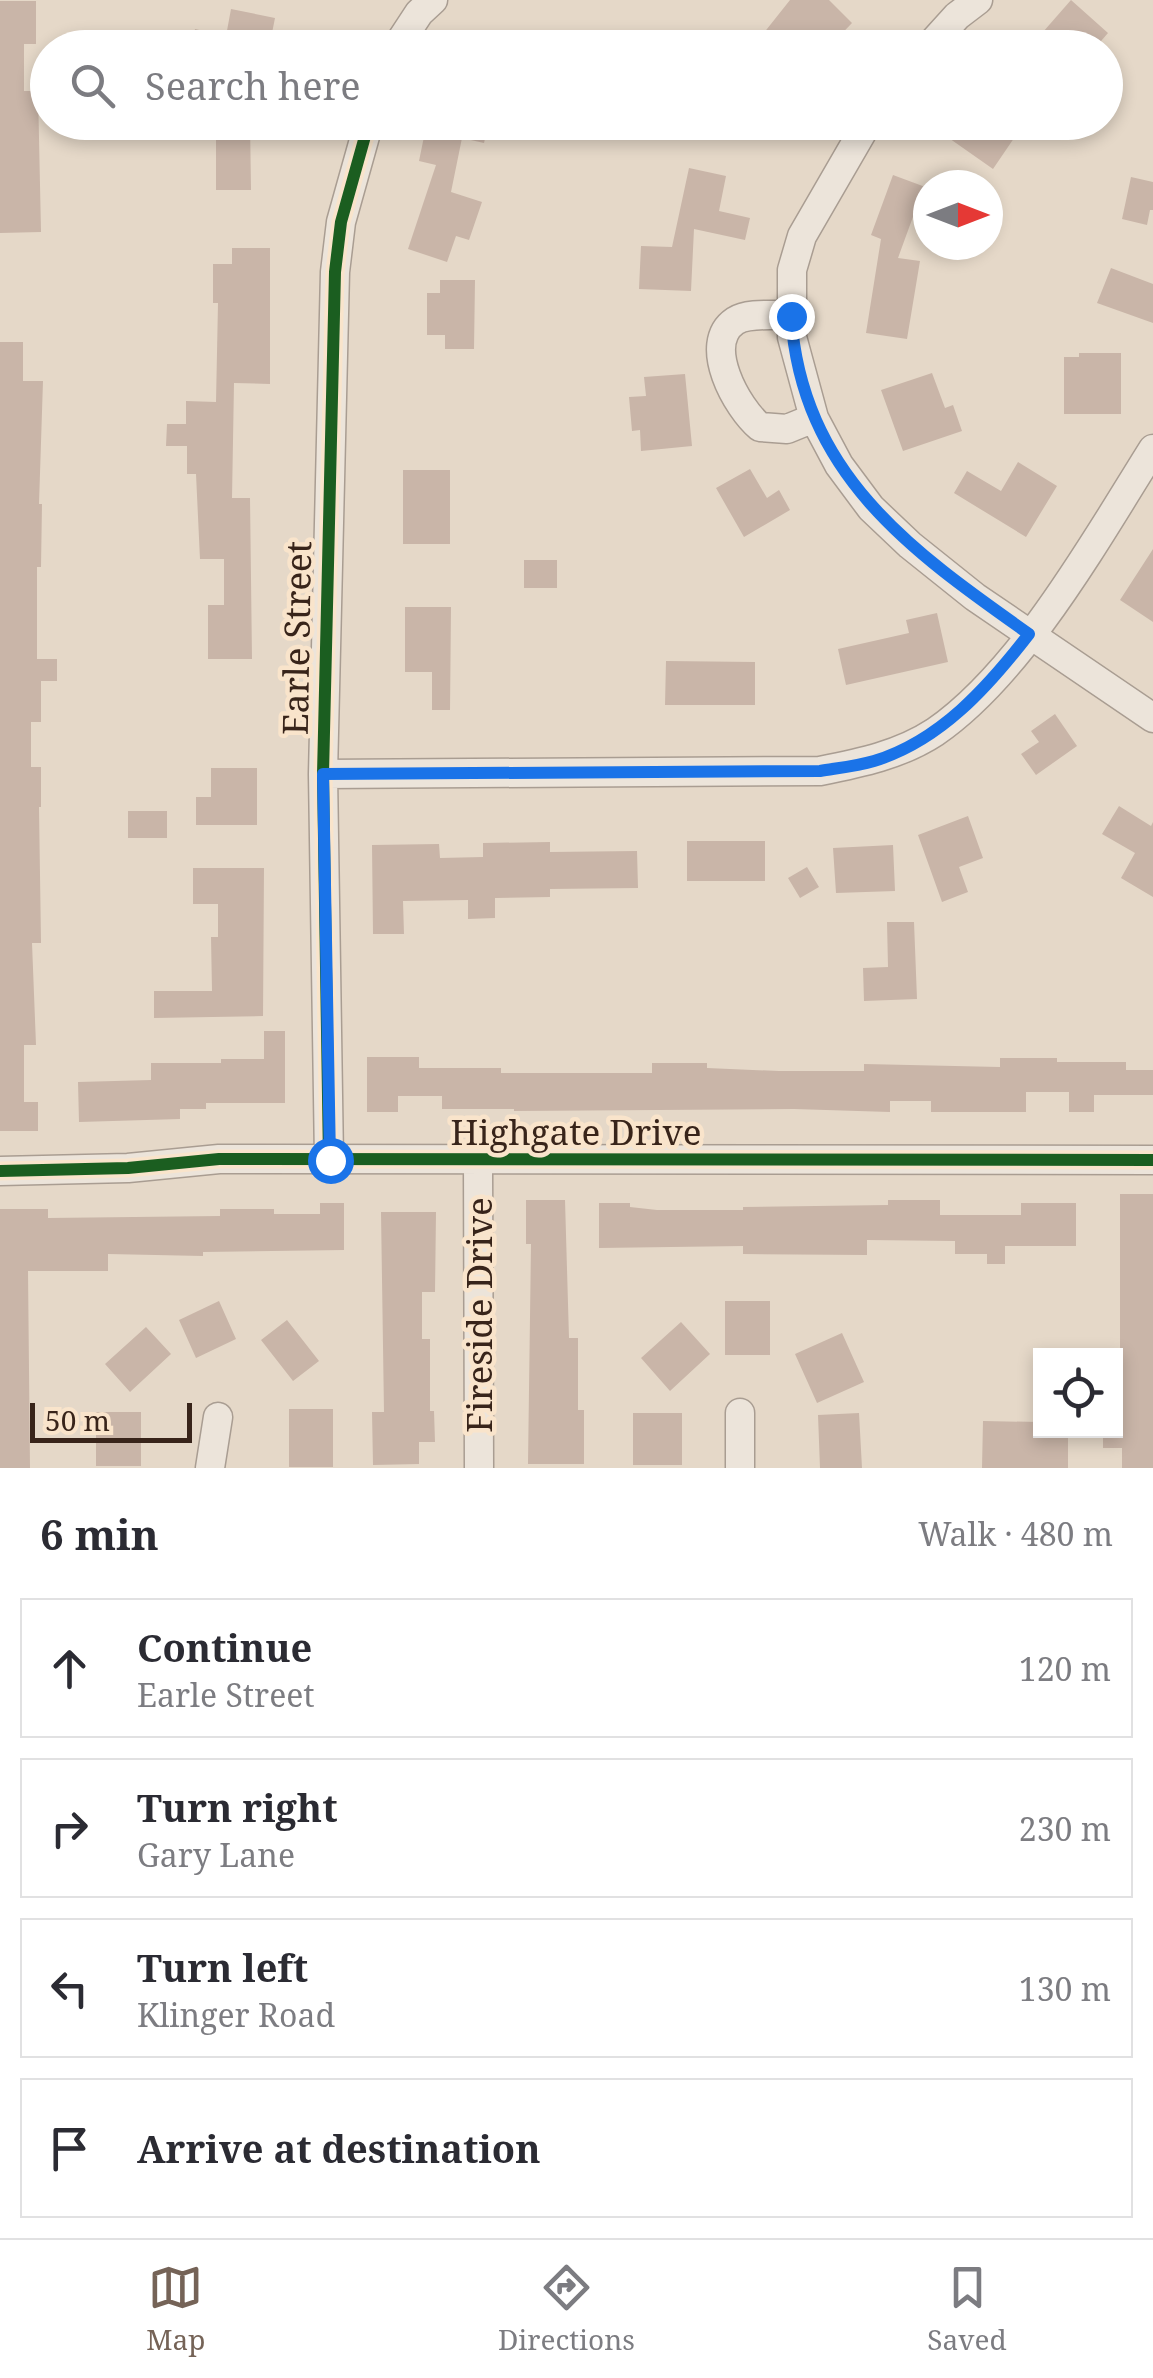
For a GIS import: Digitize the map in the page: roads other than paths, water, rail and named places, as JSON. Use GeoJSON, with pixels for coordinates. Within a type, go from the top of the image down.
{"type":"FeatureCollection","features":[{"type":"Feature","properties":{"kind":"street"},"geometry":{"type":"LineString","coordinates":[[408,30],[433,0]]}},
{"type":"Feature","properties":{"kind":"street"},"geometry":{"type":"LineString","coordinates":[[947,30],[978,0]]}},
{"type":"Feature","properties":{"kind":"street","name":"Earle Street"},"geometry":{"type":"LineString","coordinates":[[330,1160],[323,774],[335,272],[341,222],[364,140]]}},
{"type":"Feature","properties":{"kind":"street"},"geometry":{"type":"LineString","coordinates":[[858,140],[802,236],[792,270],[792,337],[814,418],[839,465],[871,508],[910,546],[1029,634],[1153,718]]}},
{"type":"Feature","properties":{"kind":"street"},"geometry":{"type":"LineString","coordinates":[[791,316],[745,317],[734,322],[726,332],[722,368],[727,383],[760,427],[787,429],[814,418]]}},
{"type":"Feature","properties":{"kind":"street"},"geometry":{"type":"LineString","coordinates":[[323,774],[820,771],[875,761],[934,732],[992,682],[1079,568],[1153,449]]}},
{"type":"Feature","properties":{"kind":"street","name":"Highgate Drive"},"geometry":{"type":"LineString","coordinates":[[0,1172],[128,1168],[220,1159],[1153,1160]]}},
{"type":"Feature","properties":{"kind":"street","name":"Fireside Drive"},"geometry":{"type":"LineString","coordinates":[[478,1161],[479,1468]]}},
{"type":"Feature","properties":{"kind":"street"},"geometry":{"type":"LineString","coordinates":[[740,1414],[740,1468]]}},
{"type":"Feature","properties":{"kind":"street"},"geometry":{"type":"LineString","coordinates":[[210,1468],[218,1418]]}}]}
